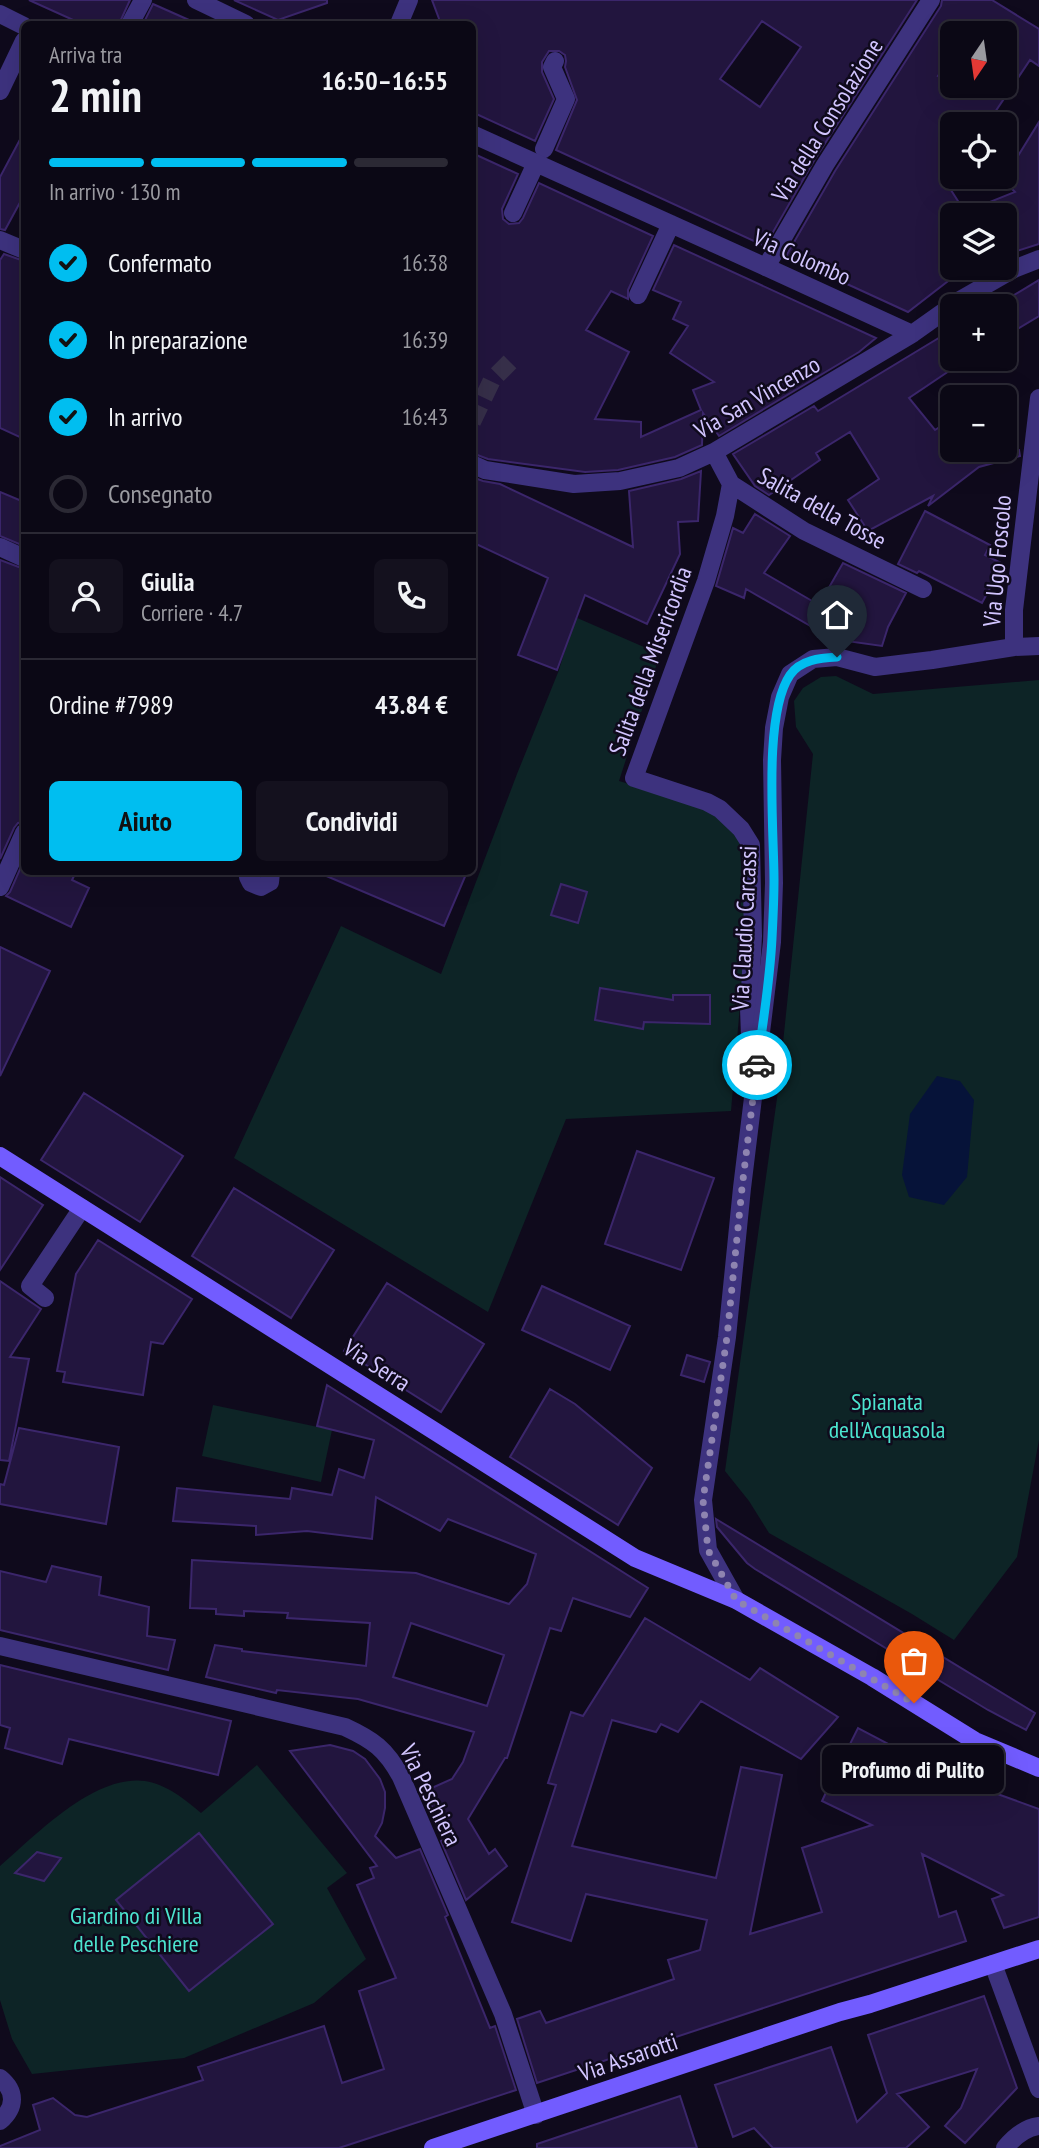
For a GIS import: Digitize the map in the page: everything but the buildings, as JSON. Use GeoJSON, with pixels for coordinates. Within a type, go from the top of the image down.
{"type":"FeatureCollection","features":[{"type":"Feature","properties":{"kind":"main road","name":"Via Serra"},"geometry":{"type":"LineString","coordinates":[[0,1156],[635,1558],[736,1600],[872,1677],[975,1741],[1039,1768]]}},
{"type":"Feature","properties":{"kind":"main road","name":"Via Assarotti"},"geometry":{"type":"LineString","coordinates":[[839,2012],[867,1999],[1039,1944]]}},
{"type":"Feature","properties":{"kind":"main road","name":"Via Assarotti"},"geometry":{"type":"LineString","coordinates":[[433,2148],[839,2012],[1039,1949]]}},
{"type":"Feature","properties":{"kind":"street"},"geometry":{"type":"LineString","coordinates":[[132,21],[143,0]]}},
{"type":"Feature","properties":{"kind":"street"},"geometry":{"type":"LineString","coordinates":[[399,21],[409,0]]}},
{"type":"Feature","properties":{"kind":"street","name":"Via della Consolazione"},"geometry":{"type":"LineString","coordinates":[[766,267],[825,165],[931,0]]}},
{"type":"Feature","properties":{"kind":"street"},"geometry":{"type":"LineString","coordinates":[[206,2],[241,21]]}},
{"type":"Feature","properties":{"kind":"street"},"geometry":{"type":"LineString","coordinates":[[0,14],[21,24]]}},
{"type":"Feature","properties":{"kind":"street"},"geometry":{"type":"LineString","coordinates":[[0,91],[21,47]]}},
{"type":"Feature","properties":{"kind":"street"},"geometry":{"type":"LineString","coordinates":[[513,213],[566,99],[552,67],[555,61]]}},
{"type":"Feature","properties":{"kind":"street","name":"Via Colombo"},"geometry":{"type":"LineString","coordinates":[[476,135],[540,156],[671,224],[912,334]]}},
{"type":"Feature","properties":{"kind":"street"},"geometry":{"type":"LineString","coordinates":[[638,295],[671,224]]}},
{"type":"Feature","properties":{"kind":"street"},"geometry":{"type":"LineString","coordinates":[[0,240],[21,249]]}},
{"type":"Feature","properties":{"kind":"street","name":"Via San Vincenzo"},"geometry":{"type":"LineString","coordinates":[[476,466],[485,470],[574,484],[620,481],[679,468],[714,452],[912,334],[960,300],[1014,269],[1039,259]]}},
{"type":"Feature","properties":{"kind":"street","name":"Via Ugo Foscolo"},"geometry":{"type":"LineString","coordinates":[[1014,646],[1014,610],[1039,397]]}},
{"type":"Feature","properties":{"kind":"street","name":"Salita della Tosse"},"geometry":{"type":"LineString","coordinates":[[714,452],[730,484],[804,531],[923,589]]}},
{"type":"Feature","properties":{"kind":"street","name":"Salita della Misericordia"},"geometry":{"type":"LineString","coordinates":[[730,484],[725,516],[706,582],[635,778],[707,802],[720,809],[741,829],[751,845],[754,936],[748,1008],[751,1037]]}},
{"type":"Feature","properties":{"kind":"street"},"geometry":{"type":"LineString","coordinates":[[0,547],[21,557]]}},
{"type":"Feature","properties":{"kind":"street","name":"Via Claudio Carcassi"},"geometry":{"type":"LineString","coordinates":[[736,1600],[708,1550],[703,1500],[727,1337],[772,942],[772,760],[780,697],[790,674],[813,659],[837,657],[875,667],[1014,646],[1039,646]]}},
{"type":"Feature","properties":{"kind":"street"},"geometry":{"type":"LineString","coordinates":[[0,887],[21,840]]}},
{"type":"Feature","properties":{"kind":"street"},"geometry":{"type":"LineString","coordinates":[[248,875],[251,883],[261,887],[270,882],[271,875]]}},
{"type":"Feature","properties":{"kind":"street"},"geometry":{"type":"LineString","coordinates":[[45,1298],[30,1286],[82,1208]]}},
{"type":"Feature","properties":{"kind":"street","name":"Via Peschiera"},"geometry":{"type":"LineString","coordinates":[[0,1646],[345,1727],[380,1746],[401,1777],[503,2014],[536,2115]]}},
{"type":"Feature","properties":{"kind":"street"},"geometry":{"type":"LineString","coordinates":[[993,1964],[1039,2089]]}},
{"type":"Feature","properties":{"kind":"street"},"geometry":{"type":"LineString","coordinates":[[0,2121],[13,2104],[13,2096],[5,2083]]}},
{"type":"Feature","properties":{"kind":"street"},"geometry":{"type":"LineString","coordinates":[[1005,2148],[1017,2135],[1031,2127],[1039,2126]]}},
{"type":"Feature","properties":{"kind":"green space"},"geometry":{"type":"Polygon","coordinates":[[[575,617],[660,654],[619,781],[704,806],[739,836],[746,934],[731,1111],[566,1119],[488,1312],[234,1158],[341,926],[441,974],[559,670],[575,617]]]}},
{"type":"Feature","properties":{"kind":"green space","name":"Spianata dell'Acquasola"},"geometry":{"type":"Polygon","coordinates":[[[836,676],[873,694],[1039,680],[1039,1440],[1017,1557],[954,1640],[769,1533],[749,1501],[725,1471],[778,1091],[813,754],[796,727],[794,701],[803,688],[821,677],[836,676]]]}},
{"type":"Feature","properties":{"kind":"green space"},"geometry":{"type":"Polygon","coordinates":[[[213,1405],[332,1430],[321,1482],[202,1456],[213,1405]]]}},
{"type":"Feature","properties":{"kind":"green space","name":"Giardino di Villa delle Peschiere"},"geometry":{"type":"Polygon","coordinates":[[[257,1765],[347,1873],[327,1888],[366,1959],[314,2003],[184,2058],[32,2074],[12,2039],[0,2000],[0,1866],[67,1809],[106,1787],[126,1781],[153,1783],[175,1793],[201,1813],[257,1765]]]}},
{"type":"Feature","properties":{"kind":"water"},"geometry":{"type":"Polygon","coordinates":[[[937,1076],[960,1081],[974,1100],[967,1177],[944,1205],[909,1197],[902,1175],[910,1114],[937,1076]]]}},
{"type":"Feature","properties":{"kind":"tunnel"},"geometry":{"type":"LineString","coordinates":[[476,414],[492,380],[516,356]]}},
{"type":"Feature","properties":{"kind":"way so far"},"geometry":{"type":"LineString","coordinates":[[757,1065],[727,1337],[703,1500],[708,1550],[736,1600],[914,1703]]}},
{"type":"Feature","properties":{"kind":"place","name":"Profumo di Pulito"},"geometry":{"type":"Point","coordinates":[914,1703]}},
{"type":"Feature","properties":{"kind":"route"},"geometry":{"type":"LineString","coordinates":[[757,1065],[772,942],[772,760],[780,697],[790,674],[813,659],[837,657]]}}]}
